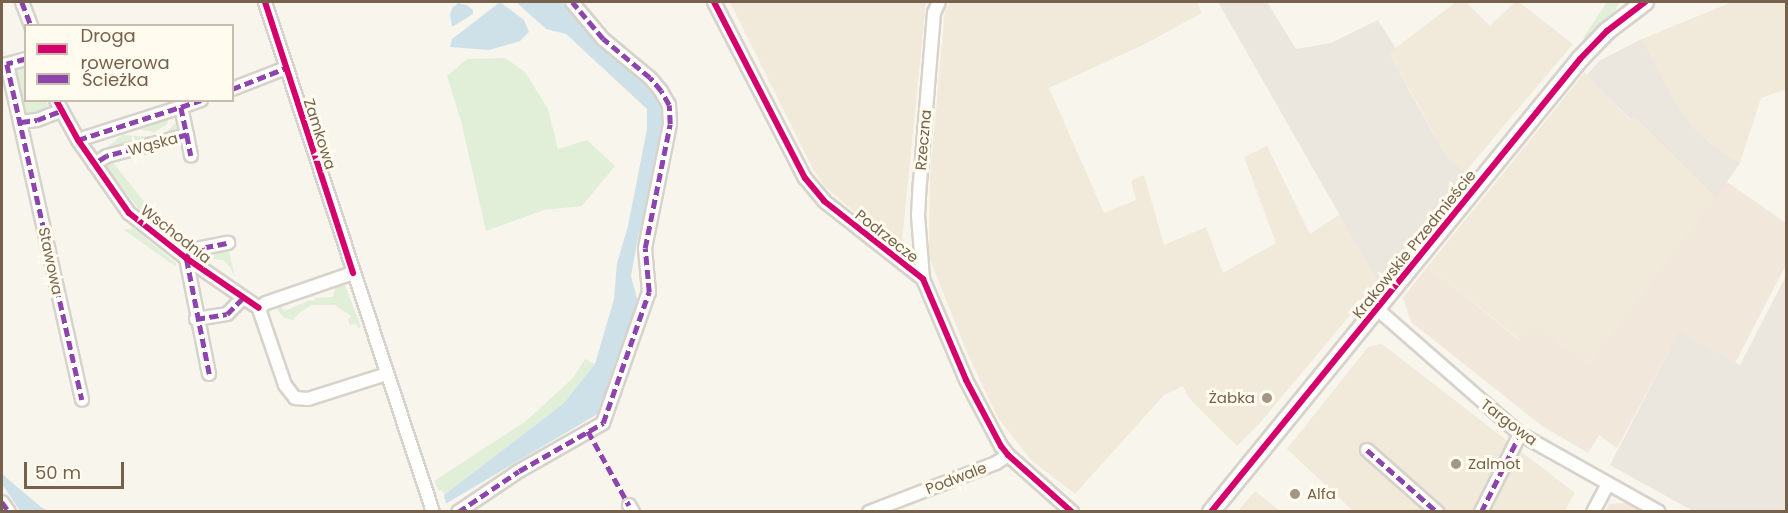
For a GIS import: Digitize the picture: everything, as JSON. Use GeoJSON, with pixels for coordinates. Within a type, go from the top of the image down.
{"type":"FeatureCollection","features":[{"type":"Feature","properties":{"kind":"street"},"geometry":{"type":"LineString","coordinates":[[22,2],[30,24]]}},
{"type":"Feature","properties":{"kind":"street","name":"Zamkowa"},"geometry":{"type":"LineString","coordinates":[[265,2],[433,512]]}},
{"type":"Feature","properties":{"kind":"street"},"geometry":{"type":"LineString","coordinates":[[458,512],[519,471],[603,423],[649,292],[645,248],[670,124],[669,105],[650,78],[603,39],[572,2]]}},
{"type":"Feature","properties":{"kind":"street","name":"Podrzecze"},"geometry":{"type":"LineString","coordinates":[[714,2],[796,160],[814,190],[846,220],[924,279],[971,390],[1008,455],[1072,512]]}},
{"type":"Feature","properties":{"kind":"street","name":"Rzeczna"},"geometry":{"type":"LineString","coordinates":[[924,279],[918,216],[934,13],[939,2]]}},
{"type":"Feature","properties":{"kind":"street","name":"Krakowskie Przedmieście"},"geometry":{"type":"LineString","coordinates":[[1211,512],[1580,59],[1625,9],[1645,2]]}},
{"type":"Feature","properties":{"kind":"street","name":"Stawowa"},"geometry":{"type":"LineString","coordinates":[[24,59],[4,63],[21,122],[82,400]]}},
{"type":"Feature","properties":{"kind":"street"},"geometry":{"type":"LineString","coordinates":[[234,88],[286,68]]}},
{"type":"Feature","properties":{"kind":"street","name":"Wąska"},"geometry":{"type":"LineString","coordinates":[[78,140],[195,102]]}},
{"type":"Feature","properties":{"kind":"street"},"geometry":{"type":"LineString","coordinates":[[21,122],[37,120],[59,106]]}},
{"type":"Feature","properties":{"kind":"street","name":"Wschodnia"},"geometry":{"type":"LineString","coordinates":[[59,106],[78,140],[131,214],[186,258],[242,299],[259,308]]}},
{"type":"Feature","properties":{"kind":"street","name":"Wąska"},"geometry":{"type":"LineString","coordinates":[[94,164],[107,156],[187,135],[181,107]]}},
{"type":"Feature","properties":{"kind":"street"},"geometry":{"type":"LineString","coordinates":[[187,135],[191,156]]}},
{"type":"Feature","properties":{"kind":"street","name":"Wschodnia"},"geometry":{"type":"LineString","coordinates":[[209,374],[196,319],[186,258],[191,250],[228,243]]}},
{"type":"Feature","properties":{"kind":"street"},"geometry":{"type":"LineString","coordinates":[[353,273],[266,303],[259,308],[285,385],[295,398],[308,399],[387,374]]}},
{"type":"Feature","properties":{"kind":"street"},"geometry":{"type":"LineString","coordinates":[[196,319],[227,314],[242,299]]}},
{"type":"Feature","properties":{"kind":"street","name":"Targowa"},"geometry":{"type":"LineString","coordinates":[[1377,309],[1520,434],[1659,512]]}},
{"type":"Feature","properties":{"kind":"street"},"geometry":{"type":"LineString","coordinates":[[1481,512],[1520,434]]}},
{"type":"Feature","properties":{"kind":"street"},"geometry":{"type":"LineString","coordinates":[[1367,450],[1437,512]]}},
{"type":"Feature","properties":{"kind":"street","name":"Podwale"},"geometry":{"type":"LineString","coordinates":[[869,512],[996,463],[1008,455]]}},
{"type":"Feature","properties":{"kind":"street"},"geometry":{"type":"LineString","coordinates":[[1593,512],[1608,484]]}},
{"type":"Feature","properties":{"kind":"street"},"geometry":{"type":"LineString","coordinates":[[2,502],[9,512]]}},
{"type":"Feature","properties":{"kind":"shaded area"},"geometry":{"type":"Polygon","coordinates":[[[500,2],[524,20],[529,32],[520,41],[489,50],[450,47],[452,39],[500,2]]]}},
{"type":"Feature","properties":{"kind":"shaded area"},"geometry":{"type":"Polygon","coordinates":[[[516,2],[562,2],[586,31],[652,89],[661,102],[662,120],[644,227],[639,232],[631,276],[639,306],[601,412],[447,503],[430,511],[413,512],[444,495],[564,403],[595,364],[614,299],[617,263],[628,226],[647,129],[647,109],[566,34],[546,29],[516,2]]]}},
{"type":"Feature","properties":{"kind":"shaded area"},"geometry":{"type":"Polygon","coordinates":[[[730,2],[926,2],[902,241],[891,243],[824,186],[813,169],[730,2]]]}},
{"type":"Feature","properties":{"kind":"shaded area"},"geometry":{"type":"Polygon","coordinates":[[[950,2],[1197,2],[1202,13],[1143,45],[1049,88],[1104,213],[1136,200],[1131,181],[1144,175],[1164,245],[1206,227],[1223,273],[1276,243],[1244,157],[1267,146],[1310,234],[1340,214],[1378,282],[1259,424],[1237,446],[1189,398],[1183,386],[1164,395],[1075,494],[1031,460],[998,418],[969,357],[929,257],[930,176],[945,9],[950,2]]]}},
{"type":"Feature","properties":{"kind":"shaded area"},"geometry":{"type":"Polygon","coordinates":[[[1218,2],[1267,2],[1296,49],[1331,43],[1378,20],[1396,49],[1389,53],[1416,103],[1447,157],[1465,172],[1378,282],[1218,2]]]}},
{"type":"Feature","properties":{"kind":"shaded area"},"geometry":{"type":"Polygon","coordinates":[[[1456,2],[1466,2],[1490,26],[1515,2],[1519,2],[1573,44],[1465,172],[1447,157],[1389,53],[1456,2]]]}},
{"type":"Feature","properties":{"kind":"shaded area"},"geometry":{"type":"Polygon","coordinates":[[[1732,2],[1786,2],[1786,89],[1761,98],[1740,163],[1712,145],[1693,127],[1673,98],[1642,39],[1732,2]]]}},
{"type":"Feature","properties":{"kind":"shaded area"},"geometry":{"type":"Polygon","coordinates":[[[458,3],[467,5],[473,10],[473,14],[452,27],[450,15],[452,8],[458,3]]]}},
{"type":"Feature","properties":{"kind":"shaded area"},"geometry":{"type":"Polygon","coordinates":[[[1642,39],[1673,98],[1693,127],[1712,145],[1740,163],[1716,198],[1634,117],[1631,120],[1587,75],[1599,61],[1642,39]]]}},
{"type":"Feature","properties":{"kind":"shaded area"},"geometry":{"type":"Polygon","coordinates":[[[1585,72],[1630,120],[1634,117],[1716,198],[1587,367],[1535,322],[1520,340],[1428,266],[1585,72]]]}},
{"type":"Feature","properties":{"kind":"shaded area"},"geometry":{"type":"Polygon","coordinates":[[[1727,182],[1786,223],[1786,265],[1735,363],[1679,333],[1617,448],[1599,435],[1588,453],[1542,426],[1411,322],[1403,298],[1428,266],[1519,340],[1535,322],[1587,366],[1727,182]]]}},
{"type":"Feature","properties":{"kind":"shaded area"},"geometry":{"type":"Polygon","coordinates":[[[1786,276],[1785,511],[1693,511],[1610,465],[1679,332],[1740,365],[1786,276]]]}},
{"type":"Feature","properties":{"kind":"shaded area"},"geometry":{"type":"Polygon","coordinates":[[[1382,344],[1575,493],[1565,511],[1353,511],[1287,449],[1368,347],[1382,344]]]}},
{"type":"Feature","properties":{"kind":"shaded area"},"geometry":{"type":"Polygon","coordinates":[[[2,474],[41,507],[49,511],[20,511],[2,484],[2,474]]]}},
{"type":"Feature","properties":{"kind":"shaded area"},"geometry":{"type":"Polygon","coordinates":[[[1255,491],[1280,511],[1238,511],[1255,491]]]}},
{"type":"Feature","properties":{"kind":"shaded area"},"geometry":{"type":"Polygon","coordinates":[[[1626,503],[1643,511],[1606,511],[1609,504],[1626,503]]]}},
{"type":"Feature","properties":{"kind":"green space"},"geometry":{"type":"Polygon","coordinates":[[[1607,2],[1620,2],[1612,16],[1586,39],[1583,38],[1607,2]]]}},
{"type":"Feature","properties":{"kind":"green space"},"geometry":{"type":"Polygon","coordinates":[[[505,58],[525,72],[548,109],[558,149],[587,140],[615,166],[582,206],[544,210],[486,231],[461,121],[447,76],[467,59],[505,58]]]}},
{"type":"Feature","properties":{"kind":"green space"},"geometry":{"type":"Polygon","coordinates":[[[24,63],[24,102],[46,102],[48,105],[41,112],[30,115],[23,113],[14,69],[24,63]]]}},
{"type":"Feature","properties":{"kind":"green space"},"geometry":{"type":"Polygon","coordinates":[[[170,115],[167,124],[155,132],[128,128],[170,115]]]}},
{"type":"Feature","properties":{"kind":"green space"},"geometry":{"type":"Polygon","coordinates":[[[174,124],[181,124],[178,132],[101,152],[122,135],[155,137],[166,133],[174,124]]]}},
{"type":"Feature","properties":{"kind":"green space"},"geometry":{"type":"Polygon","coordinates":[[[110,159],[166,229],[189,247],[187,249],[138,208],[103,163],[110,159]]]}},
{"type":"Feature","properties":{"kind":"green space"},"geometry":{"type":"Polygon","coordinates":[[[133,228],[177,264],[175,266],[124,230],[133,228]]]}},
{"type":"Feature","properties":{"kind":"green space"},"geometry":{"type":"Polygon","coordinates":[[[229,251],[235,277],[223,260],[200,258],[194,254],[200,256],[229,251]]]}},
{"type":"Feature","properties":{"kind":"green space"},"geometry":{"type":"Polygon","coordinates":[[[345,285],[361,327],[358,328],[356,324],[350,325],[348,320],[351,316],[335,305],[312,305],[293,320],[284,318],[276,308],[270,307],[283,301],[282,309],[287,310],[310,300],[314,301],[315,298],[333,297],[335,288],[345,285]]]}},
{"type":"Feature","properties":{"kind":"green space"},"geometry":{"type":"Polygon","coordinates":[[[585,359],[595,364],[564,403],[444,495],[442,490],[439,491],[434,481],[526,421],[573,378],[585,359]]]}},
{"type":"Feature","properties":{"kind":"pier"},"geometry":{"type":"Polygon","coordinates":[[[443,492],[447,507],[437,512],[418,511],[416,506],[443,492]]]}},
{"type":"Feature","properties":{"kind":"marked path"},"geometry":{"type":"LineString","coordinates":[[22,2],[30,24]]}},
{"type":"Feature","properties":{"kind":"marked path"},"geometry":{"type":"LineString","coordinates":[[458,512],[519,471],[603,423],[649,292],[645,248],[670,124],[669,105],[650,78],[603,39],[572,2]]}},
{"type":"Feature","properties":{"kind":"marked path"},"geometry":{"type":"LineString","coordinates":[[24,60],[7,64],[82,400]]}},
{"type":"Feature","properties":{"kind":"marked path"},"geometry":{"type":"LineString","coordinates":[[234,88],[286,68]]}},
{"type":"Feature","properties":{"kind":"marked path"},"geometry":{"type":"LineString","coordinates":[[181,107],[195,102]]}},
{"type":"Feature","properties":{"kind":"marked path"},"geometry":{"type":"LineString","coordinates":[[78,140],[181,107],[187,135],[107,156],[94,164]]}},
{"type":"Feature","properties":{"kind":"marked path"},"geometry":{"type":"LineString","coordinates":[[21,122],[37,120],[61,111]]}},
{"type":"Feature","properties":{"kind":"marked path"},"geometry":{"type":"LineString","coordinates":[[187,135],[191,156]]}},
{"type":"Feature","properties":{"kind":"marked path"},"geometry":{"type":"LineString","coordinates":[[209,374],[186,258],[191,250],[228,243]]}},
{"type":"Feature","properties":{"kind":"marked path"},"geometry":{"type":"LineString","coordinates":[[196,319],[227,314],[242,299]]}},
{"type":"Feature","properties":{"kind":"marked path"},"geometry":{"type":"LineString","coordinates":[[588,431],[629,505]]}},
{"type":"Feature","properties":{"kind":"marked path"},"geometry":{"type":"LineString","coordinates":[[1481,512],[1520,434]]}},
{"type":"Feature","properties":{"kind":"marked path"},"geometry":{"type":"LineString","coordinates":[[1367,450],[1437,512]]}},
{"type":"Feature","properties":{"kind":"marked path"},"geometry":{"type":"LineString","coordinates":[[2,502],[9,512]]}},
{"type":"Feature","properties":{"kind":"cycle path"},"geometry":{"type":"LineString","coordinates":[[265,2],[353,273]]}},
{"type":"Feature","properties":{"kind":"cycle path"},"geometry":{"type":"LineString","coordinates":[[714,2],[805,178],[824,201],[923,279],[966,380],[1001,446],[1008,455],[1072,512]]}},
{"type":"Feature","properties":{"kind":"cycle path"},"geometry":{"type":"LineString","coordinates":[[1211,512],[1580,59],[1607,31],[1645,2]]}},
{"type":"Feature","properties":{"kind":"cycle path"},"geometry":{"type":"LineString","coordinates":[[57,102],[78,140],[129,213],[186,258],[259,308]]}},
{"type":"Feature","properties":{"kind":"place","name":"Żabka"},"geometry":{"type":"Point","coordinates":[1267,398]}},
{"type":"Feature","properties":{"kind":"place","name":"Zalmot"},"geometry":{"type":"Point","coordinates":[1456,464]}},
{"type":"Feature","properties":{"kind":"place","name":"Alfa"},"geometry":{"type":"Point","coordinates":[1295,494]}}]}
